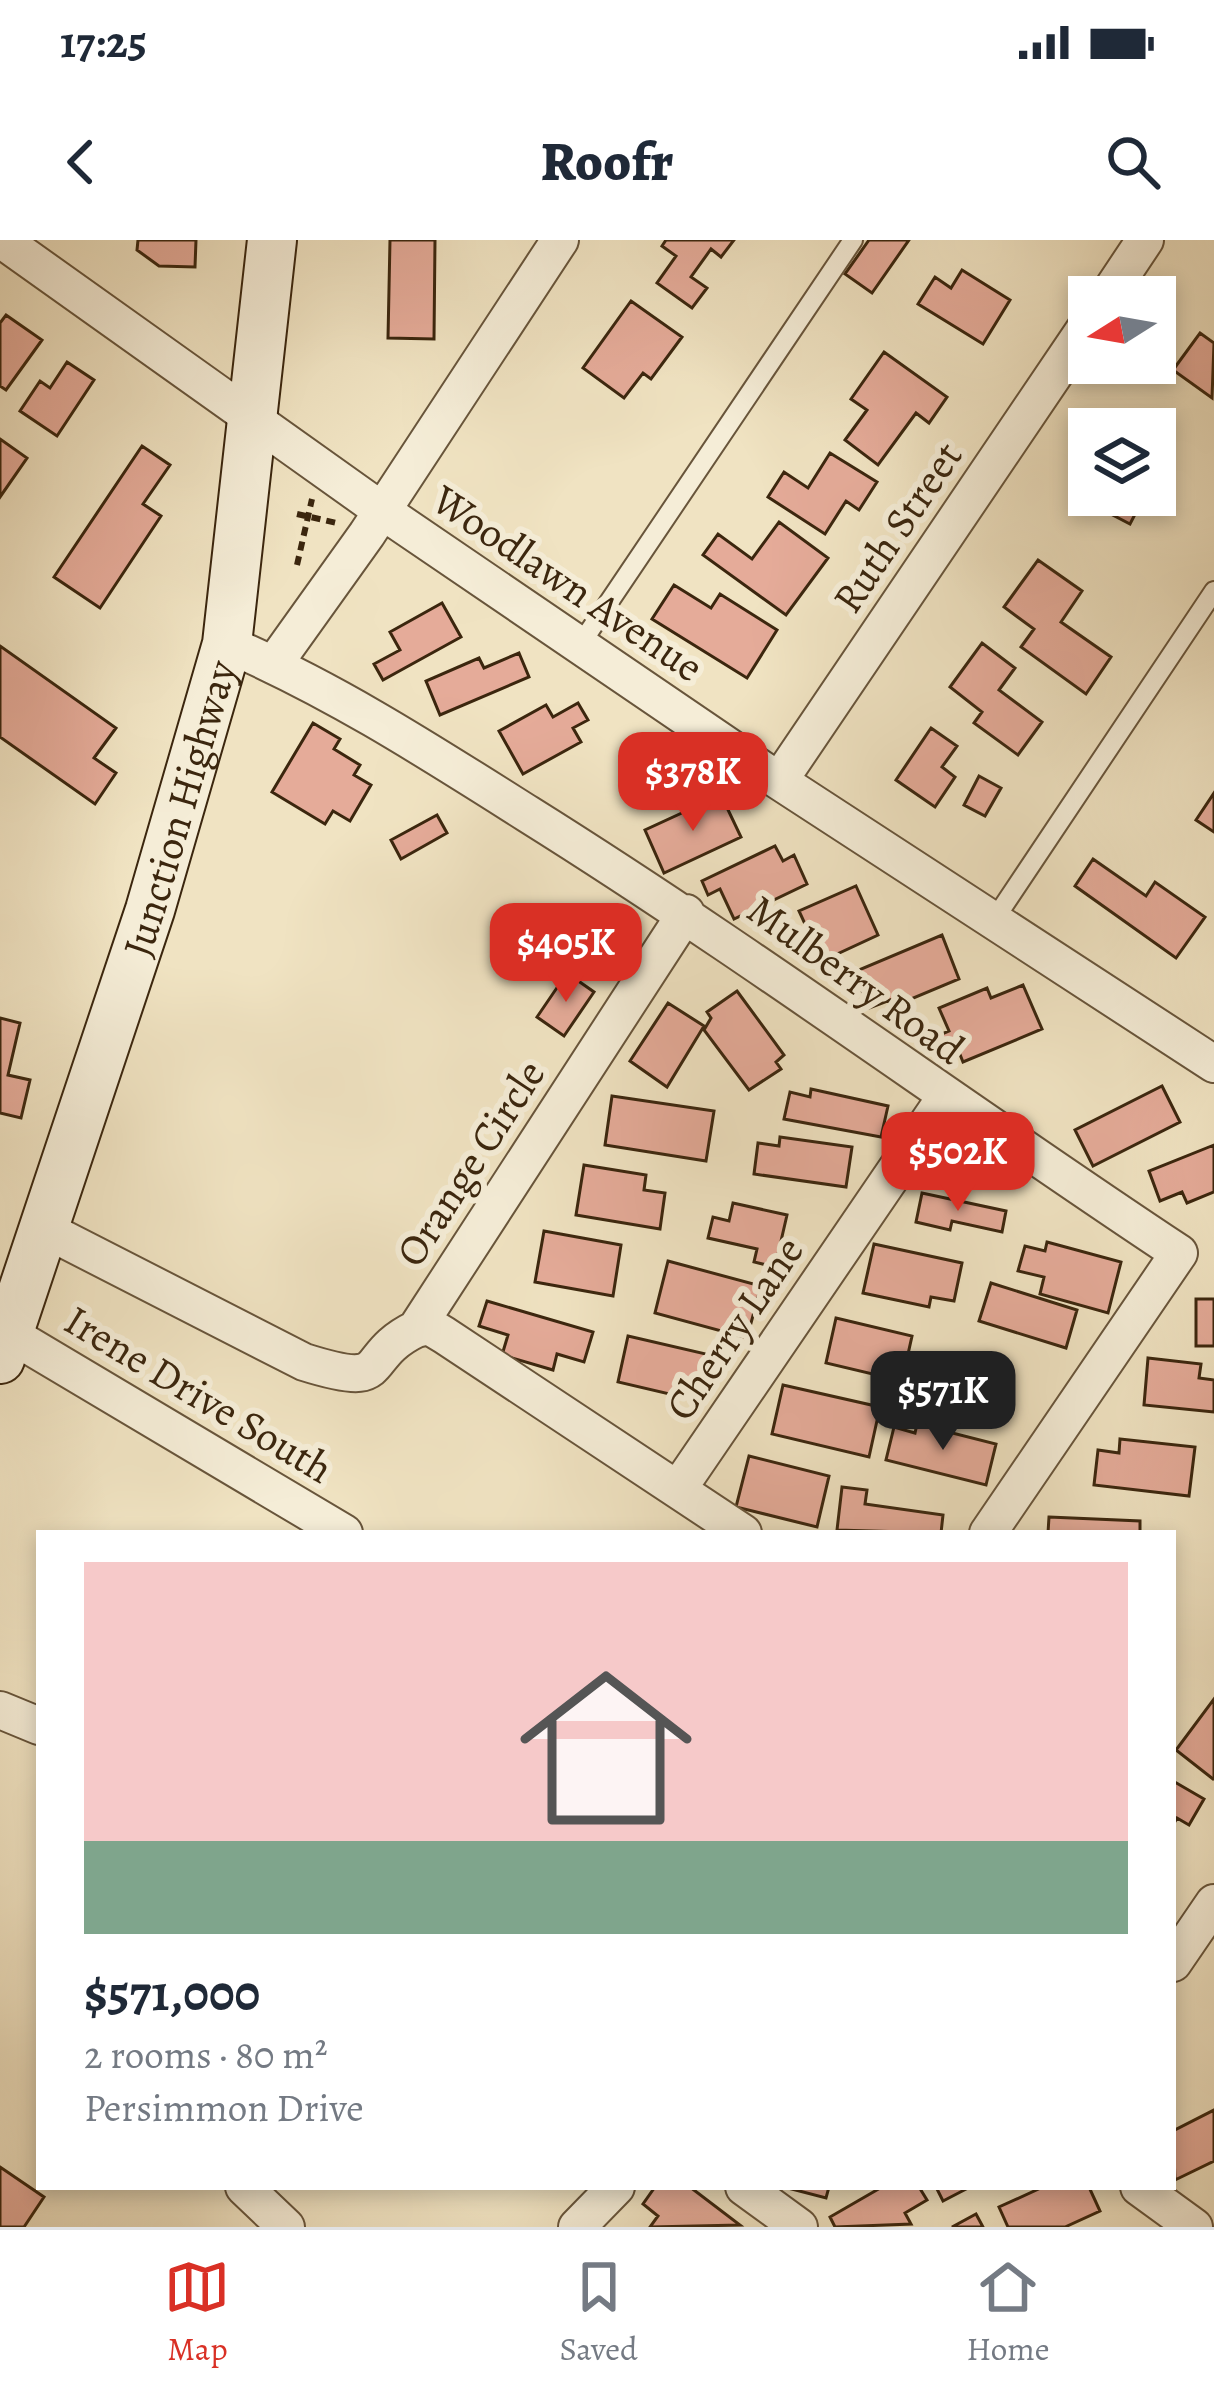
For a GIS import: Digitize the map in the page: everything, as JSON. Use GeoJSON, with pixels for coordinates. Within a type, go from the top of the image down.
{"type":"FeatureCollection","features":[{"type":"Feature","properties":{"kind":"main road","name":"Junction Highway"},"geometry":{"type":"LineString","coordinates":[[4,1346],[150,910],[227,644],[272,240]]}},
{"type":"Feature","properties":{"kind":"street","name":"Woodlawn Avenue"},"geometry":{"type":"LineString","coordinates":[[2,240],[381,510],[779,781],[994,920],[1209,1048]]}},
{"type":"Feature","properties":{"kind":"street"},"geometry":{"type":"LineString","coordinates":[[274,664],[560,240]]}},
{"type":"Feature","properties":{"kind":"street"},"geometry":{"type":"LineString","coordinates":[[1121,276],[1145,240]]}},
{"type":"Feature","properties":{"kind":"street","name":"Ruth Street"},"geometry":{"type":"LineString","coordinates":[[779,781],[1068,354]]}},
{"type":"Feature","properties":{"kind":"street","name":"Mulberry Road"},"geometry":{"type":"LineString","coordinates":[[227,644],[377,718],[686,913],[945,1098],[1179,1253],[990,1530]]}},
{"type":"Feature","properties":{"kind":"street","name":"Orange Circle"},"geometry":{"type":"LineString","coordinates":[[44,1229],[280,1350],[345,1375],[362,1374],[416,1329],[686,913]]}},
{"type":"Feature","properties":{"kind":"street","name":"Cherry Lane"},"geometry":{"type":"LineString","coordinates":[[678,1489],[945,1098]]}},
{"type":"Feature","properties":{"kind":"street"},"geometry":{"type":"LineString","coordinates":[[416,1329],[429,1326],[739,1530]]}},
{"type":"Feature","properties":{"kind":"street","name":"Irene Drive South"},"geometry":{"type":"LineString","coordinates":[[4,1346],[339,1530]]}},
{"type":"Feature","properties":{"kind":"street"},"geometry":{"type":"LineString","coordinates":[[0,1710],[36,1725]]}},
{"type":"Feature","properties":{"kind":"street"},"geometry":{"type":"LineString","coordinates":[[1176,1959],[1214,1903]]}},
{"type":"Feature","properties":{"kind":"street"},"geometry":{"type":"LineString","coordinates":[[247,2190],[286,2227]]}},
{"type":"Feature","properties":{"kind":"street"},"geometry":{"type":"LineString","coordinates":[[577,2227],[613,2190]]}},
{"type":"Feature","properties":{"kind":"street"},"geometry":{"type":"LineString","coordinates":[[1142,2190],[1193,2227]]}},
{"type":"Feature","properties":{"kind":"street"},"geometry":{"type":"LineString","coordinates":[[754,2204],[799,2227]]}},
{"type":"Feature","properties":{"kind":"lane"},"geometry":{"type":"LineString","coordinates":[[580,645],[853,240]]}},
{"type":"Feature","properties":{"kind":"lane"},"geometry":{"type":"LineString","coordinates":[[994,920],[1214,591]]}},
{"type":"Feature","properties":{"kind":"path"},"geometry":{"type":"LineString","coordinates":[[297,566],[312,496]]}},
{"type":"Feature","properties":{"kind":"path"},"geometry":{"type":"LineString","coordinates":[[297,514],[341,524]]}},
{"type":"Feature","properties":{"kind":"building"},"geometry":{"type":"Polygon","coordinates":[[[138,240],[196,240],[195,267],[159,266],[137,250],[138,240]]]}},
{"type":"Feature","properties":{"kind":"building"},"geometry":{"type":"Polygon","coordinates":[[[390,240],[435,240],[434,339],[388,338],[390,240]]]}},
{"type":"Feature","properties":{"kind":"building"},"geometry":{"type":"Polygon","coordinates":[[[666,240],[734,240],[721,257],[711,249],[691,277],[707,288],[692,308],[657,283],[676,256],[662,246],[666,240]]]}},
{"type":"Feature","properties":{"kind":"building"},"geometry":{"type":"Polygon","coordinates":[[[869,240],[909,240],[872,293],[845,274],[869,240]]]}},
{"type":"Feature","properties":{"kind":"building"},"geometry":{"type":"Polygon","coordinates":[[[962,270],[1010,300],[983,344],[918,304],[935,277],[951,288],[962,270]]]}},
{"type":"Feature","properties":{"kind":"building"},"geometry":{"type":"Polygon","coordinates":[[[631,301],[682,337],[651,379],[643,373],[624,398],[583,368],[631,301]]]}},
{"type":"Feature","properties":{"kind":"building"},"geometry":{"type":"Polygon","coordinates":[[[6,315],[42,340],[6,390],[0,386],[0,323],[6,315]]]}},
{"type":"Feature","properties":{"kind":"building"},"geometry":{"type":"Polygon","coordinates":[[[1200,333],[1214,343],[1212,398],[1176,372],[1200,333]]]}},
{"type":"Feature","properties":{"kind":"building"},"geometry":{"type":"Polygon","coordinates":[[[884,352],[947,397],[929,423],[916,413],[878,465],[845,440],[867,410],[851,399],[884,352]]]}},
{"type":"Feature","properties":{"kind":"building"},"geometry":{"type":"Polygon","coordinates":[[[67,362],[94,380],[57,436],[20,411],[40,381],[50,388],[67,362]]]}},
{"type":"Feature","properties":{"kind":"building"},"geometry":{"type":"Polygon","coordinates":[[[0,439],[27,458],[0,497],[0,439]]]}},
{"type":"Feature","properties":{"kind":"building"},"geometry":{"type":"Polygon","coordinates":[[[142,446],[170,465],[143,504],[161,516],[100,608],[54,577],[142,446]]]}},
{"type":"Feature","properties":{"kind":"building"},"geometry":{"type":"Polygon","coordinates":[[[830,453],[877,482],[859,510],[846,501],[825,534],[768,497],[784,472],[808,488],[830,453]]]}},
{"type":"Feature","properties":{"kind":"building"},"geometry":{"type":"Polygon","coordinates":[[[779,522],[828,558],[786,615],[703,555],[718,534],[752,559],[779,522]]]}},
{"type":"Feature","properties":{"kind":"building"},"geometry":{"type":"Polygon","coordinates":[[[1038,560],[1082,591],[1061,622],[1111,657],[1086,694],[1021,647],[1034,629],[1004,607],[1038,560]]]}},
{"type":"Feature","properties":{"kind":"building"},"geometry":{"type":"Polygon","coordinates":[[[674,585],[711,608],[720,594],[777,630],[747,678],[652,619],[674,585]]]}},
{"type":"Feature","properties":{"kind":"building"},"geometry":{"type":"Polygon","coordinates":[[[442,603],[461,637],[383,680],[374,664],[400,650],[390,632],[442,603]]]}},
{"type":"Feature","properties":{"kind":"building"},"geometry":{"type":"Polygon","coordinates":[[[982,643],[1015,668],[999,690],[1042,722],[1018,755],[974,723],[982,712],[950,687],[982,643]]]}},
{"type":"Feature","properties":{"kind":"building"},"geometry":{"type":"Polygon","coordinates":[[[0,646],[116,728],[94,758],[116,773],[95,804],[0,737],[0,646]]]}},
{"type":"Feature","properties":{"kind":"building"},"geometry":{"type":"Polygon","coordinates":[[[519,653],[529,677],[440,715],[426,681],[479,658],[484,668],[519,653]]]}},
{"type":"Feature","properties":{"kind":"building"},"geometry":{"type":"Polygon","coordinates":[[[578,703],[588,720],[573,728],[581,742],[523,774],[499,731],[546,705],[553,717],[578,703]]]}},
{"type":"Feature","properties":{"kind":"building"},"geometry":{"type":"Polygon","coordinates":[[[313,723],[340,739],[334,749],[360,765],[354,775],[371,785],[350,821],[333,811],[325,824],[272,792],[313,723]]]}},
{"type":"Feature","properties":{"kind":"building"},"geometry":{"type":"Polygon","coordinates":[[[931,728],[957,746],[942,767],[955,777],[935,807],[896,780],[931,728]]]}},
{"type":"Feature","properties":{"kind":"building"},"geometry":{"type":"Polygon","coordinates":[[[979,776],[1001,788],[985,816],[964,805],[979,776]]]}},
{"type":"Feature","properties":{"kind":"building"},"geometry":{"type":"Polygon","coordinates":[[[1214,793],[1214,832],[1196,820],[1214,793]]]}},
{"type":"Feature","properties":{"kind":"building"},"geometry":{"type":"Polygon","coordinates":[[[721,795],[741,837],[664,873],[645,830],[721,795]]]}},
{"type":"Feature","properties":{"kind":"building"},"geometry":{"type":"Polygon","coordinates":[[[437,815],[447,833],[401,859],[391,840],[437,815]]]}},
{"type":"Feature","properties":{"kind":"building"},"geometry":{"type":"Polygon","coordinates":[[[775,846],[783,861],[794,855],[807,884],[734,919],[720,889],[708,895],[702,881],[775,846]]]}},
{"type":"Feature","properties":{"kind":"building"},"geometry":{"type":"Polygon","coordinates":[[[1093,859],[1146,896],[1155,882],[1205,917],[1176,958],[1075,886],[1093,859]]]}},
{"type":"Feature","properties":{"kind":"building"},"geometry":{"type":"Polygon","coordinates":[[[856,886],[878,935],[822,961],[799,911],[856,886]]]}},
{"type":"Feature","properties":{"kind":"building"},"geometry":{"type":"Polygon","coordinates":[[[942,935],[959,979],[892,1007],[890,1000],[869,1008],[854,972],[942,935]]]}},
{"type":"Feature","properties":{"kind":"building"},"geometry":{"type":"Polygon","coordinates":[[[567,973],[594,992],[564,1036],[537,1017],[567,973]]]}},
{"type":"Feature","properties":{"kind":"building"},"geometry":{"type":"Polygon","coordinates":[[[1023,985],[1042,1029],[963,1062],[959,1052],[937,1061],[928,1040],[949,1031],[939,1008],[987,988],[991,998],[1023,985]]]}},
{"type":"Feature","properties":{"kind":"building"},"geometry":{"type":"Polygon","coordinates":[[[737,991],[784,1055],[776,1062],[781,1069],[749,1090],[704,1030],[711,1018],[707,1012],[737,991]]]}},
{"type":"Feature","properties":{"kind":"building"},"geometry":{"type":"Polygon","coordinates":[[[668,1003],[704,1026],[667,1087],[630,1061],[668,1003]]]}},
{"type":"Feature","properties":{"kind":"building"},"geometry":{"type":"Polygon","coordinates":[[[0,1018],[20,1023],[8,1075],[30,1080],[21,1118],[0,1113],[0,1018]]]}},
{"type":"Feature","properties":{"kind":"building"},"geometry":{"type":"Polygon","coordinates":[[[1162,1086],[1180,1122],[1093,1166],[1075,1130],[1162,1086]]]}},
{"type":"Feature","properties":{"kind":"building"},"geometry":{"type":"Polygon","coordinates":[[[811,1089],[888,1106],[881,1137],[784,1119],[790,1092],[810,1097],[811,1089]]]}},
{"type":"Feature","properties":{"kind":"building"},"geometry":{"type":"Polygon","coordinates":[[[612,1096],[714,1111],[706,1161],[605,1145],[612,1096]]]}},
{"type":"Feature","properties":{"kind":"building"},"geometry":{"type":"Polygon","coordinates":[[[780,1137],[852,1147],[846,1187],[754,1174],[758,1143],[779,1146],[780,1137]]]}},
{"type":"Feature","properties":{"kind":"building"},"geometry":{"type":"Polygon","coordinates":[[[1214,1145],[1214,1192],[1187,1203],[1182,1192],[1160,1201],[1149,1171],[1214,1145]]]}},
{"type":"Feature","properties":{"kind":"building"},"geometry":{"type":"Polygon","coordinates":[[[584,1165],[646,1175],[644,1190],[665,1193],[660,1229],[576,1215],[584,1165]]]}},
{"type":"Feature","properties":{"kind":"building"},"geometry":{"type":"Polygon","coordinates":[[[922,1193],[1006,1211],[1002,1232],[952,1221],[950,1230],[916,1222],[922,1193]]]}},
{"type":"Feature","properties":{"kind":"building"},"geometry":{"type":"Polygon","coordinates":[[[733,1203],[787,1215],[775,1267],[754,1262],[757,1249],[708,1238],[713,1217],[729,1221],[733,1203]]]}},
{"type":"Feature","properties":{"kind":"building"},"geometry":{"type":"Polygon","coordinates":[[[544,1231],[621,1245],[613,1296],[535,1282],[544,1231]]]}},
{"type":"Feature","properties":{"kind":"building"},"geometry":{"type":"Polygon","coordinates":[[[1047,1242],[1121,1262],[1108,1313],[1040,1294],[1044,1277],[1018,1271],[1025,1246],[1045,1251],[1047,1242]]]}},
{"type":"Feature","properties":{"kind":"building"},"geometry":{"type":"Polygon","coordinates":[[[874,1244],[962,1263],[954,1301],[931,1297],[929,1307],[863,1293],[874,1244]]]}},
{"type":"Feature","properties":{"kind":"building"},"geometry":{"type":"Polygon","coordinates":[[[668,1261],[761,1286],[747,1338],[655,1313],[668,1261]]]}},
{"type":"Feature","properties":{"kind":"building"},"geometry":{"type":"Polygon","coordinates":[[[991,1283],[1077,1310],[1066,1348],[979,1321],[991,1283]]]}},
{"type":"Feature","properties":{"kind":"building"},"geometry":{"type":"Polygon","coordinates":[[[1196,1299],[1214,1299],[1214,1346],[1196,1346],[1196,1299]]]}},
{"type":"Feature","properties":{"kind":"building"},"geometry":{"type":"Polygon","coordinates":[[[487,1301],[593,1332],[584,1362],[557,1354],[553,1370],[502,1355],[508,1335],[479,1326],[487,1301]]]}},
{"type":"Feature","properties":{"kind":"building"},"geometry":{"type":"Polygon","coordinates":[[[836,1318],[912,1336],[902,1381],[826,1363],[836,1318]]]}},
{"type":"Feature","properties":{"kind":"building"},"geometry":{"type":"Polygon","coordinates":[[[628,1336],[706,1354],[695,1400],[618,1382],[628,1336]]]}},
{"type":"Feature","properties":{"kind":"building"},"geometry":{"type":"Polygon","coordinates":[[[1148,1358],[1201,1364],[1199,1378],[1214,1380],[1214,1412],[1144,1405],[1148,1358]]]}},
{"type":"Feature","properties":{"kind":"building"},"geometry":{"type":"Polygon","coordinates":[[[946,1372],[999,1384],[991,1418],[938,1406],[946,1372]]]}},
{"type":"Feature","properties":{"kind":"building"},"geometry":{"type":"Polygon","coordinates":[[[783,1385],[880,1407],[869,1457],[772,1434],[783,1385]]]}},
{"type":"Feature","properties":{"kind":"building"},"geometry":{"type":"Polygon","coordinates":[[[917,1424],[996,1444],[986,1485],[886,1460],[894,1427],[915,1433],[917,1424]]]}},
{"type":"Feature","properties":{"kind":"building"},"geometry":{"type":"Polygon","coordinates":[[[1120,1439],[1195,1447],[1189,1496],[1094,1485],[1098,1450],[1119,1453],[1120,1439]]]}},
{"type":"Feature","properties":{"kind":"building"},"geometry":{"type":"Polygon","coordinates":[[[749,1456],[829,1476],[817,1527],[736,1507],[749,1456]]]}},
{"type":"Feature","properties":{"kind":"building"},"geometry":{"type":"Polygon","coordinates":[[[842,1487],[867,1490],[865,1504],[943,1515],[941,1530],[837,1530],[842,1487]]]}},
{"type":"Feature","properties":{"kind":"building"},"geometry":{"type":"Polygon","coordinates":[[[1049,1517],[1140,1521],[1140,1530],[1048,1530],[1049,1517]]]}},
{"type":"Feature","properties":{"kind":"building"},"geometry":{"type":"Polygon","coordinates":[[[1214,1699],[1214,1778],[1213,1779],[1176,1750],[1214,1699]]]}},
{"type":"Feature","properties":{"kind":"building"},"geometry":{"type":"Polygon","coordinates":[[[1176,1783],[1204,1799],[1189,1825],[1177,1818],[1176,1783]]]}},
{"type":"Feature","properties":{"kind":"building"},"geometry":{"type":"Polygon","coordinates":[[[1214,2110],[1214,2161],[1176,2180],[1176,2129],[1214,2110]]]}},
{"type":"Feature","properties":{"kind":"building"},"geometry":{"type":"Polygon","coordinates":[[[0,2167],[44,2197],[24,2227],[0,2227],[0,2167]]]}},
{"type":"Feature","properties":{"kind":"building"},"geometry":{"type":"Polygon","coordinates":[[[653,2190],[694,2190],[740,2225],[650,2227],[658,2216],[643,2204],[653,2190]]]}},
{"type":"Feature","properties":{"kind":"building"},"geometry":{"type":"Polygon","coordinates":[[[795,2190],[828,2190],[826,2198],[795,2190]]]}},
{"type":"Feature","properties":{"kind":"building"},"geometry":{"type":"Polygon","coordinates":[[[877,2190],[921,2190],[927,2200],[905,2213],[911,2224],[835,2227],[830,2217],[877,2190]]]}},
{"type":"Feature","properties":{"kind":"building"},"geometry":{"type":"Polygon","coordinates":[[[938,2190],[964,2190],[943,2201],[938,2190]]]}},
{"type":"Feature","properties":{"kind":"building"},"geometry":{"type":"Polygon","coordinates":[[[1036,2190],[1090,2190],[1100,2211],[1065,2227],[1008,2227],[999,2207],[1036,2190]]]}},
{"type":"Feature","properties":{"kind":"building"},"geometry":{"type":"Polygon","coordinates":[[[976,2214],[983,2227],[952,2227],[976,2214]]]}}]}
